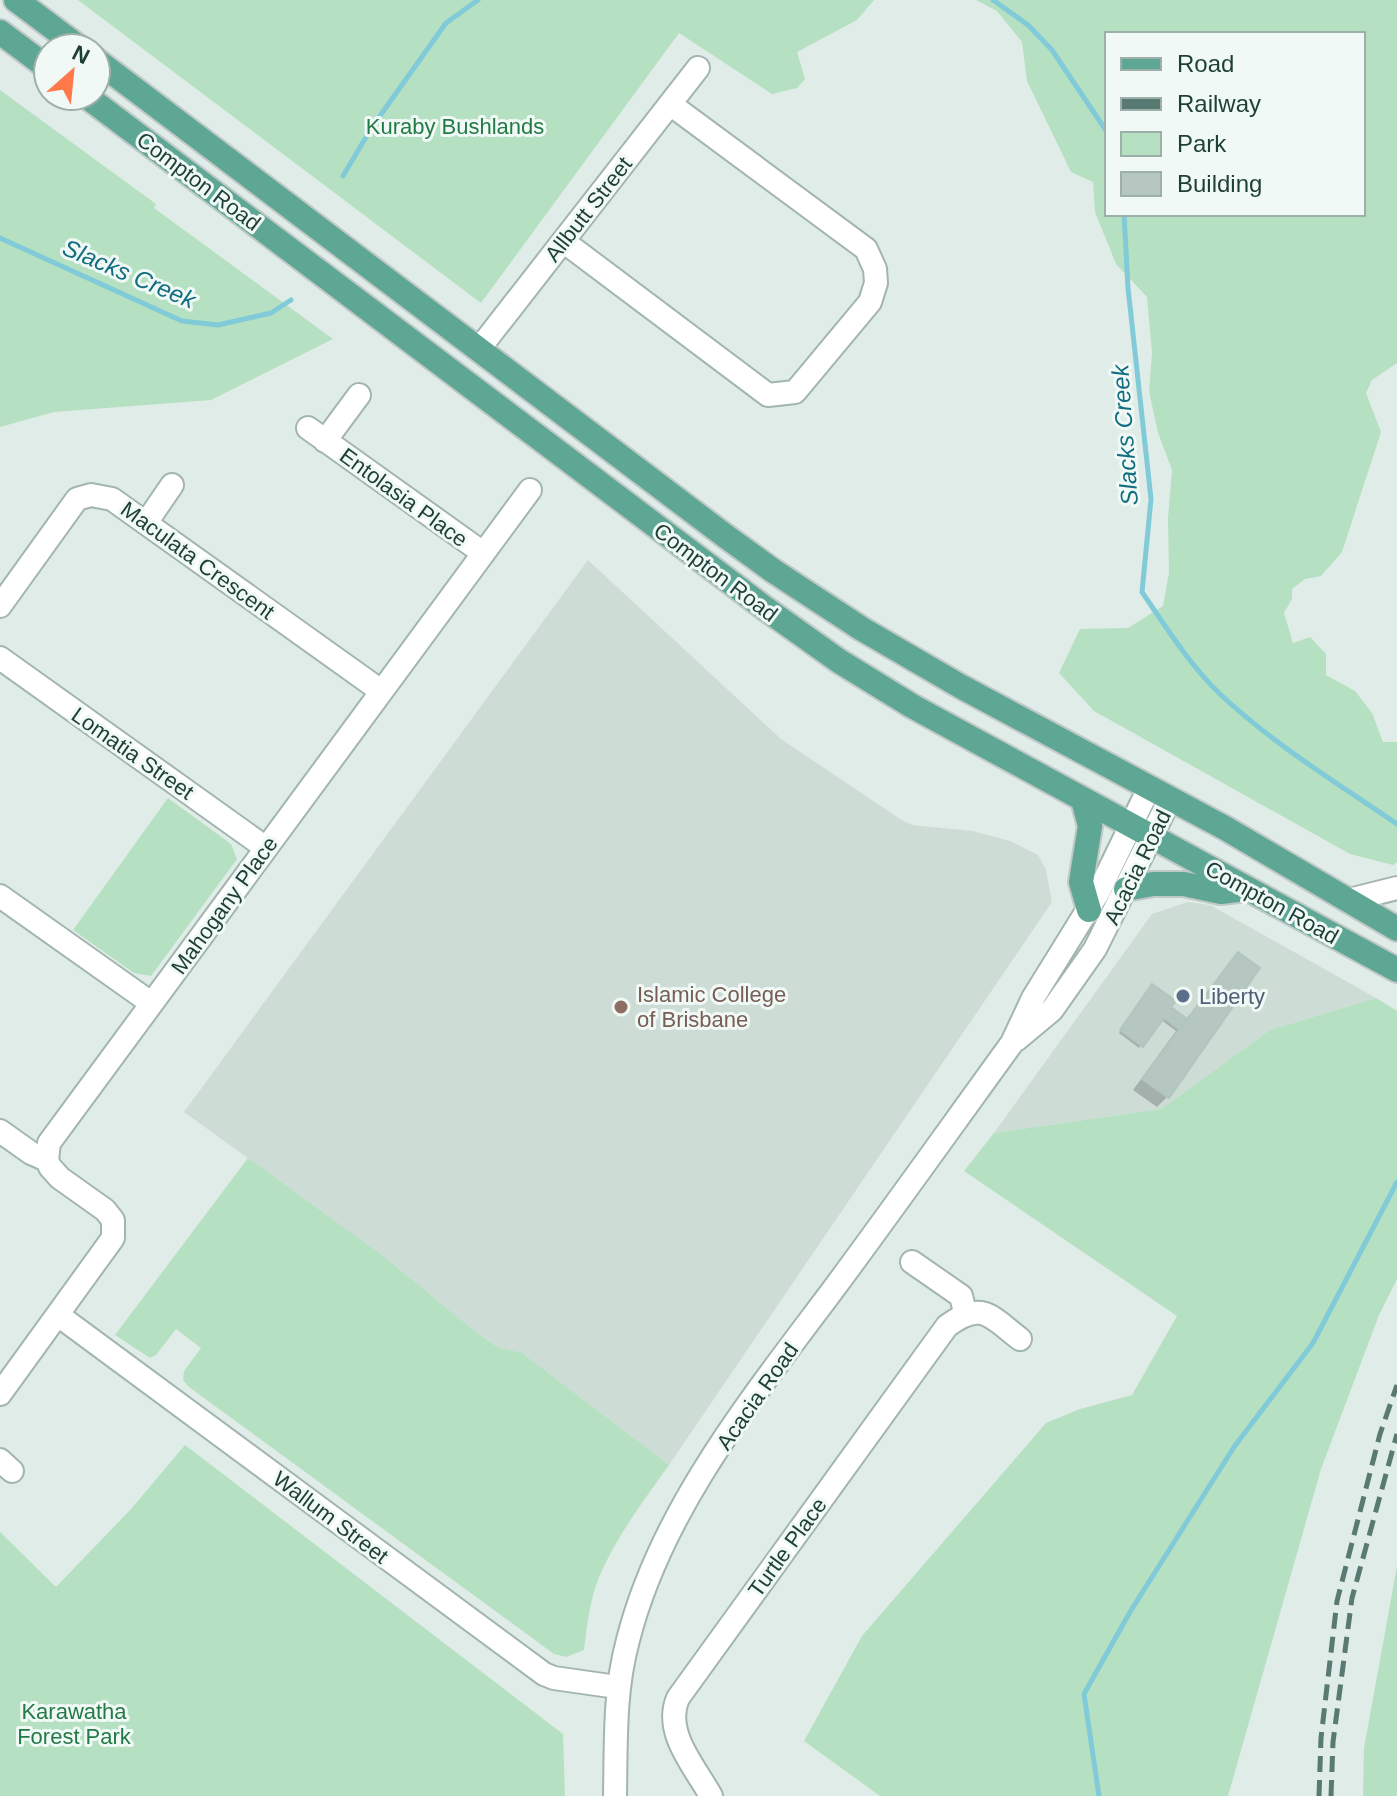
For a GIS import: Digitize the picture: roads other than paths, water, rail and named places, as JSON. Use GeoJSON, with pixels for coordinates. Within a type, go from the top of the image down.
{"type":"FeatureCollection","features":[{"type":"Feature","properties":{"kind":"main road"},"geometry":{"type":"LineString","coordinates":[[16,0],[59,32]]}},
{"type":"Feature","properties":{"kind":"main road"},"geometry":{"type":"LineString","coordinates":[[0,32],[32,56]]}},
{"type":"Feature","properties":{"kind":"main road","name":"Compton Road"},"geometry":{"type":"LineString","coordinates":[[112,72],[736,544],[834,612],[960,686],[1397,929]]}},
{"type":"Feature","properties":{"kind":"main road","name":"Compton Road"},"geometry":{"type":"LineString","coordinates":[[107,112],[803,636],[912,706],[1397,970]]}},
{"type":"Feature","properties":{"kind":"main road"},"geometry":{"type":"LineString","coordinates":[[1083,800],[1090,820],[1081,882],[1089,910]]}},
{"type":"Feature","properties":{"kind":"main road"},"geometry":{"type":"LineString","coordinates":[[1126,889],[1153,884],[1184,884],[1221,892],[1248,889]]}},
{"type":"Feature","properties":{"kind":"street","name":"Allbutt Street"},"geometry":{"type":"LineString","coordinates":[[479,349],[698,68]]}},
{"type":"Feature","properties":{"kind":"street"},"geometry":{"type":"LineString","coordinates":[[563,241],[768,395],[795,392],[870,302],[876,283],[875,269],[866,249],[670,104]]}},
{"type":"Feature","properties":{"kind":"street","name":"Entolasia Place"},"geometry":{"type":"LineString","coordinates":[[359,395],[317,434],[483,553]]}},
{"type":"Feature","properties":{"kind":"street"},"geometry":{"type":"LineString","coordinates":[[146,523],[172,485]]}},
{"type":"Feature","properties":{"kind":"street","name":"Mahogany Place"},"geometry":{"type":"LineString","coordinates":[[47,1160],[49,1143],[530,490]]}},
{"type":"Feature","properties":{"kind":"street","name":"Maculata Crescent"},"geometry":{"type":"LineString","coordinates":[[0,606],[77,499],[91,495],[112,499],[381,691]]}},
{"type":"Feature","properties":{"kind":"street","name":"Lomatia Street"},"geometry":{"type":"LineString","coordinates":[[0,658],[266,848]]}},
{"type":"Feature","properties":{"kind":"street","name":"Acacia Road"},"geometry":{"type":"LineString","coordinates":[[615,1796],[617,1687],[644,1588],[672,1528],[710,1463],[787,1352],[1012,1043],[1033,998],[1140,831],[1159,794]]}},
{"type":"Feature","properties":{"kind":"street","name":"Acacia Road"},"geometry":{"type":"LineString","coordinates":[[1012,1043],[1052,1010],[1105,935],[1126,889],[1140,831]]}},
{"type":"Feature","properties":{"kind":"street"},"geometry":{"type":"LineString","coordinates":[[1349,900],[1397,888]]}},
{"type":"Feature","properties":{"kind":"street"},"geometry":{"type":"LineString","coordinates":[[0,896],[151,1003]]}},
{"type":"Feature","properties":{"kind":"street"},"geometry":{"type":"LineString","coordinates":[[0,1131],[31,1153],[47,1160],[60,1178],[105,1210],[113,1220],[113,1238],[0,1394]]}},
{"type":"Feature","properties":{"kind":"street"},"geometry":{"type":"LineString","coordinates":[[912,1262],[961,1296],[965,1312],[984,1313],[1020,1339]]}},
{"type":"Feature","properties":{"kind":"street","name":"Turtle Place"},"geometry":{"type":"LineString","coordinates":[[711,1796],[676,1733],[672,1720],[678,1698],[947,1326],[965,1312]]}},
{"type":"Feature","properties":{"kind":"street","name":"Wallum Street"},"geometry":{"type":"LineString","coordinates":[[58,1315],[544,1674],[617,1687]]}},
{"type":"Feature","properties":{"kind":"waterway","name":"Slacks Creek"},"geometry":{"type":"LineString","coordinates":[[343,176],[372,127],[446,23],[478,0]]}},
{"type":"Feature","properties":{"kind":"waterway","name":"Slacks Creek"},"geometry":{"type":"LineString","coordinates":[[993,0],[1028,25],[1052,50],[1105,129]]}},
{"type":"Feature","properties":{"kind":"waterway","name":"Slacks Creek"},"geometry":{"type":"LineString","coordinates":[[1124,216],[1128,288],[1151,499],[1142,592],[1188,658],[1220,694],[1283,746],[1397,824]]}},
{"type":"Feature","properties":{"kind":"waterway","name":"Slacks Creek"},"geometry":{"type":"LineString","coordinates":[[0,238],[182,321],[218,325],[271,313],[291,300]]}},
{"type":"Feature","properties":{"kind":"waterway"},"geometry":{"type":"LineString","coordinates":[[1099,1796],[1084,1694],[1130,1612],[1234,1447],[1313,1343],[1397,1182]]}},
{"type":"Feature","properties":{"kind":"railway"},"geometry":{"type":"LineString","coordinates":[[1319,1796],[1321,1738],[1337,1601],[1380,1434],[1397,1385]]}},
{"type":"Feature","properties":{"kind":"railway"},"geometry":{"type":"LineString","coordinates":[[1331,1796],[1333,1742],[1352,1598],[1397,1434]]}},
{"type":"Feature","properties":{"kind":"place","name":"Liberty"},"geometry":{"type":"Point","coordinates":[1183,996]}},
{"type":"Feature","properties":{"kind":"place","name":"Islamic College of Brisbane"},"geometry":{"type":"Point","coordinates":[621,1007]}},
{"type":"Feature","properties":{"kind":"park label","name":"Kuraby Bushlands"},"geometry":{"type":"Point","coordinates":[455,126]}},
{"type":"Feature","properties":{"kind":"park label","name":"Karawatha Forest Park"},"geometry":{"type":"Point","coordinates":[74,1724]}}]}
